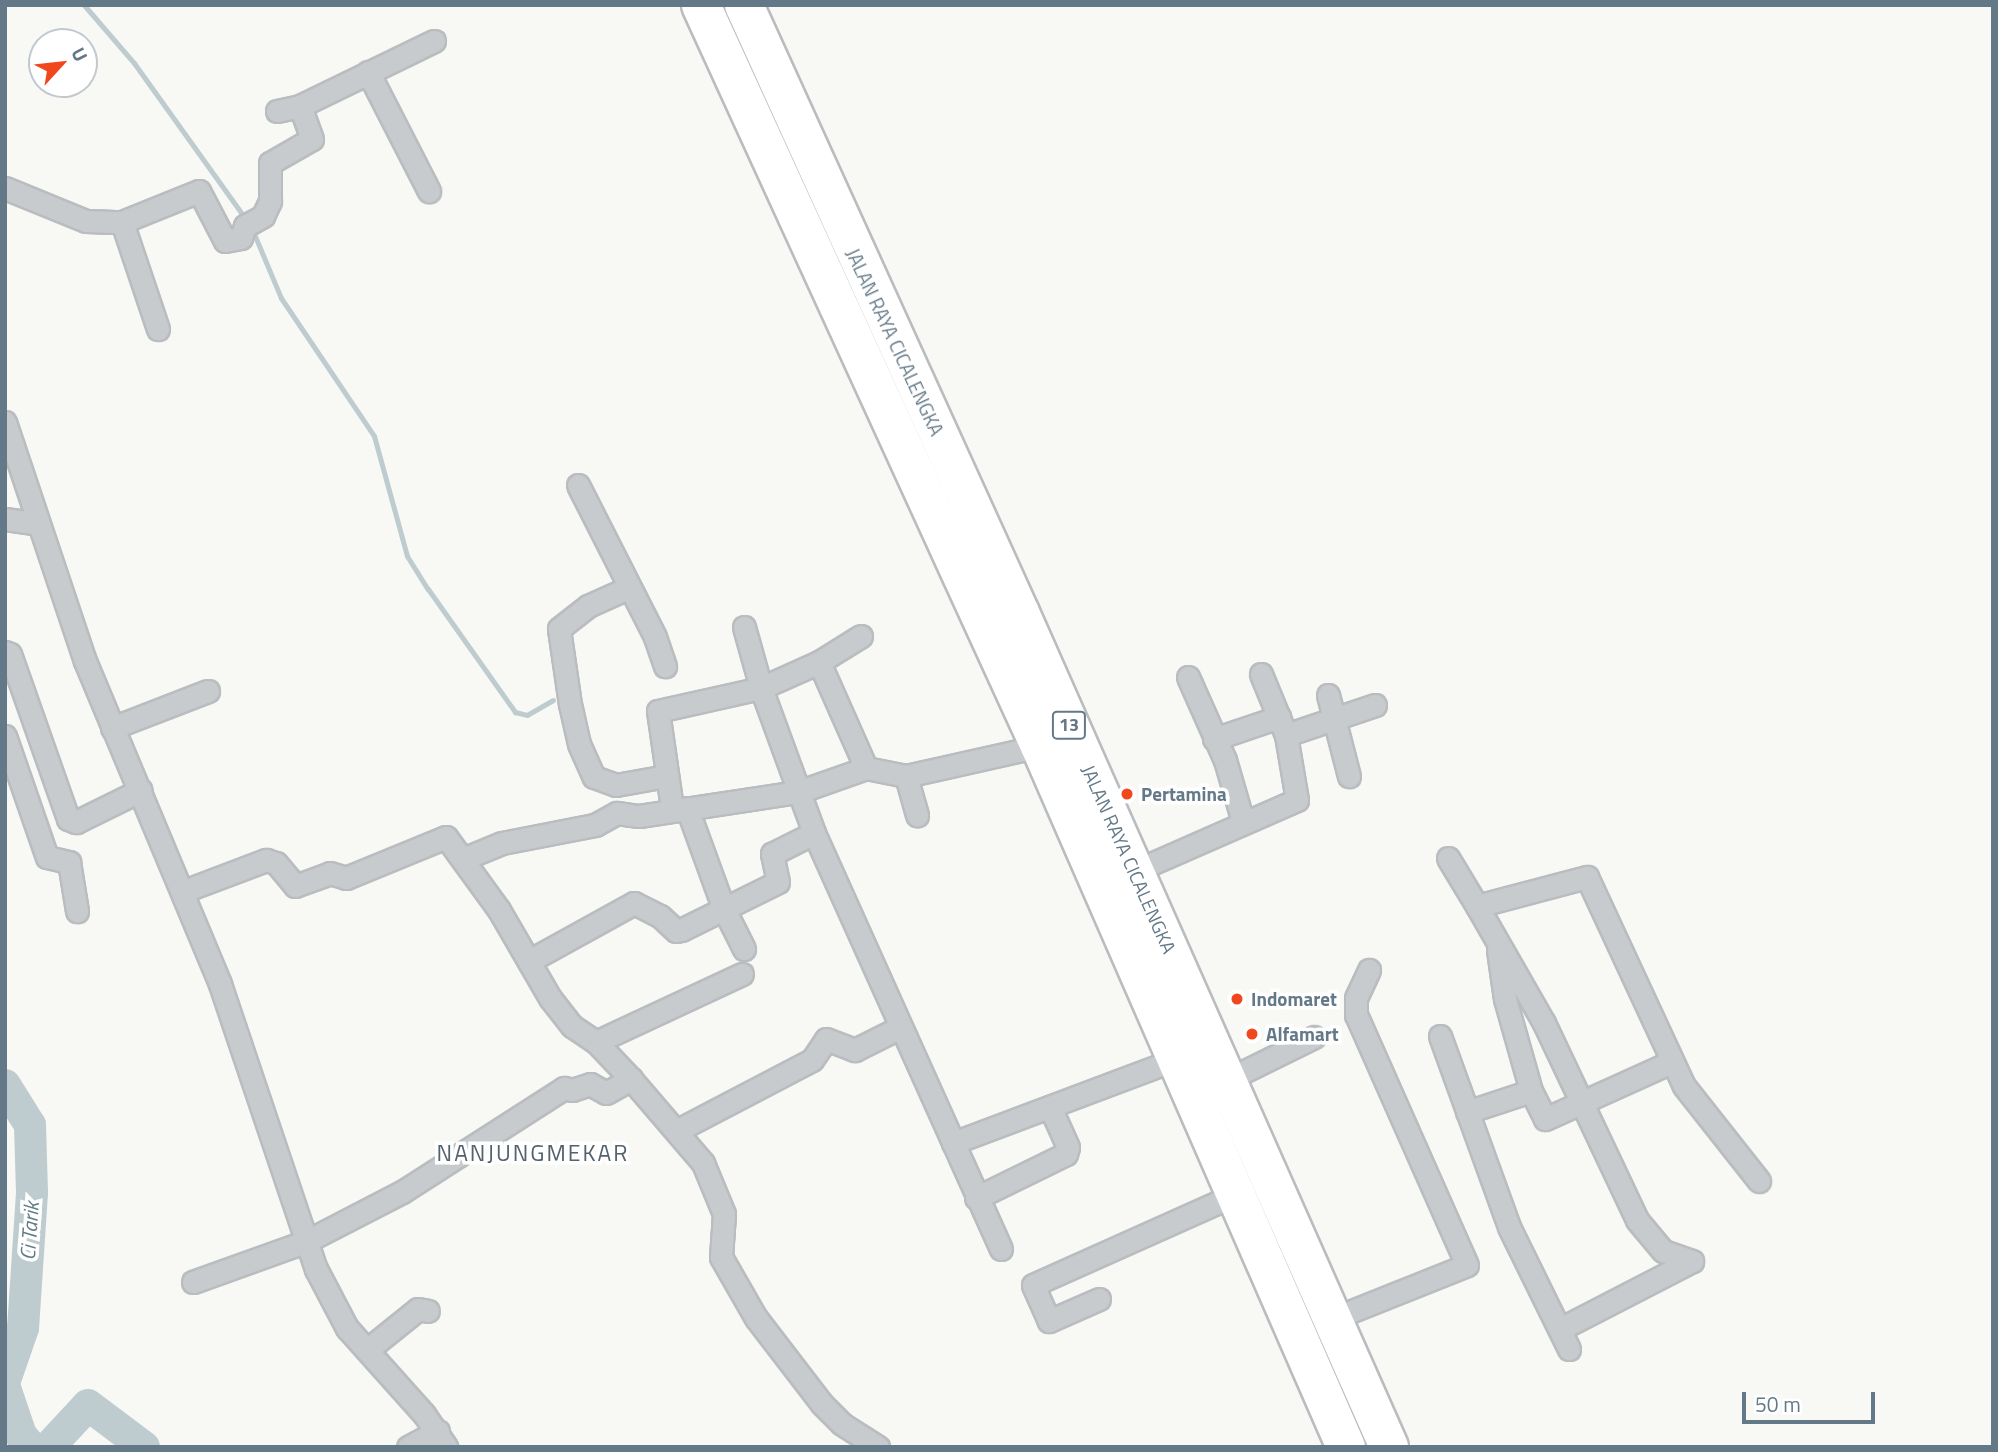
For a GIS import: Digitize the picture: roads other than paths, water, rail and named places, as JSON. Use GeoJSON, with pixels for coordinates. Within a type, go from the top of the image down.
{"type":"FeatureCollection","features":[{"type":"Feature","properties":{"kind":"highway","name":"JALAN RAYA CICALENGKA"},"geometry":{"type":"LineString","coordinates":[[701,5],[1040,746],[1346,1447]]}},
{"type":"Feature","properties":{"kind":"highway","name":"JALAN RAYA CICALENGKA"},"geometry":{"type":"LineString","coordinates":[[744,5],[1135,871],[1389,1447]]}},
{"type":"Feature","properties":{"kind":"street"},"geometry":{"type":"LineString","coordinates":[[277,111],[300,106],[434,41]]}},
{"type":"Feature","properties":{"kind":"street"},"geometry":{"type":"LineString","coordinates":[[368,72],[429,191]]}},
{"type":"Feature","properties":{"kind":"street"},"geometry":{"type":"LineString","coordinates":[[5,188],[86,221],[122,222],[199,191],[227,242],[241,238],[250,223],[265,214],[270,201],[270,163],[312,139],[300,106]]}},
{"type":"Feature","properties":{"kind":"street"},"geometry":{"type":"LineString","coordinates":[[122,222],[158,329]]}},
{"type":"Feature","properties":{"kind":"street"},"geometry":{"type":"LineString","coordinates":[[5,422],[13,467],[39,524],[111,728],[184,891],[316,1269],[347,1328],[442,1439],[408,1447]]}},
{"type":"Feature","properties":{"kind":"street"},"geometry":{"type":"LineString","coordinates":[[578,485],[665,666]]}},
{"type":"Feature","properties":{"kind":"street"},"geometry":{"type":"LineString","coordinates":[[5,519],[39,524]]}},
{"type":"Feature","properties":{"kind":"street"},"geometry":{"type":"LineString","coordinates":[[628,588],[588,606],[559,629],[570,704],[579,744],[594,777],[616,785],[666,776]]}},
{"type":"Feature","properties":{"kind":"street"},"geometry":{"type":"LineString","coordinates":[[744,626],[761,688],[814,833],[1001,1249]]}},
{"type":"Feature","properties":{"kind":"street"},"geometry":{"type":"LineString","coordinates":[[744,949],[666,776],[658,711],[761,688],[819,662],[861,636]]}},
{"type":"Feature","properties":{"kind":"street"},"geometry":{"type":"LineString","coordinates":[[5,652],[10,654],[68,819],[76,822],[141,790]]}},
{"type":"Feature","properties":{"kind":"street"},"geometry":{"type":"LineString","coordinates":[[819,662],[866,768]]}},
{"type":"Feature","properties":{"kind":"street"},"geometry":{"type":"LineString","coordinates":[[1135,871],[1297,800],[1282,726],[1261,674]]}},
{"type":"Feature","properties":{"kind":"street"},"geometry":{"type":"LineString","coordinates":[[1188,677],[1214,739],[1243,822]]}},
{"type":"Feature","properties":{"kind":"street"},"geometry":{"type":"LineString","coordinates":[[111,728],[208,691]]}},
{"type":"Feature","properties":{"kind":"street"},"geometry":{"type":"LineString","coordinates":[[1328,695],[1349,776]]}},
{"type":"Feature","properties":{"kind":"street"},"geometry":{"type":"LineString","coordinates":[[1214,739],[1334,718],[1375,705]]}},
{"type":"Feature","properties":{"kind":"street"},"geometry":{"type":"LineString","coordinates":[[5,736],[47,857],[69,862],[77,911]]}},
{"type":"Feature","properties":{"kind":"street"},"geometry":{"type":"LineString","coordinates":[[463,859],[502,843],[596,825],[617,813],[639,816],[799,792],[866,768],[906,776],[1040,746]]}},
{"type":"Feature","properties":{"kind":"street"},"geometry":{"type":"LineString","coordinates":[[906,776],[917,815]]}},
{"type":"Feature","properties":{"kind":"street"},"geometry":{"type":"LineString","coordinates":[[529,961],[635,903],[660,916],[676,931],[778,882],[772,854],[814,833]]}},
{"type":"Feature","properties":{"kind":"street"},"geometry":{"type":"LineString","coordinates":[[184,891],[266,860],[276,863],[295,886],[330,873],[349,877],[442,836],[463,859],[572,1026],[596,1042],[678,1130],[719,1194],[724,1214],[721,1257],[756,1318],[822,1404],[842,1424],[878,1447]]}},
{"type":"Feature","properties":{"kind":"street"},"geometry":{"type":"LineString","coordinates":[[1448,858],[1496,936],[1647,1234],[1663,1251],[1692,1261],[1560,1329]]}},
{"type":"Feature","properties":{"kind":"street"},"geometry":{"type":"LineString","coordinates":[[1477,906],[1587,877],[1671,1062],[1707,1117],[1759,1181]]}},
{"type":"Feature","properties":{"kind":"street"},"geometry":{"type":"LineString","coordinates":[[1496,936],[1506,999],[1531,1091],[1545,1119],[1671,1062]]}},
{"type":"Feature","properties":{"kind":"street"},"geometry":{"type":"LineString","coordinates":[[1332,1319],[1467,1265],[1356,1015],[1356,998],[1369,970]]}},
{"type":"Feature","properties":{"kind":"street"},"geometry":{"type":"LineString","coordinates":[[596,1042],[742,974]]}},
{"type":"Feature","properties":{"kind":"street"},"geometry":{"type":"LineString","coordinates":[[678,1130],[812,1060],[826,1039],[855,1050],[901,1027]]}},
{"type":"Feature","properties":{"kind":"street"},"geometry":{"type":"LineString","coordinates":[[1440,1036],[1509,1227],[1569,1349]]}},
{"type":"Feature","properties":{"kind":"street"},"geometry":{"type":"LineString","coordinates":[[1227,1080],[1314,1037]]}},
{"type":"Feature","properties":{"kind":"street"},"geometry":{"type":"LineString","coordinates":[[953,1143],[1177,1059]]}},
{"type":"Feature","properties":{"kind":"street"},"geometry":{"type":"LineString","coordinates":[[193,1282],[307,1241],[402,1192],[564,1088],[572,1090],[590,1084],[606,1093],[631,1079]]}},
{"type":"Feature","properties":{"kind":"street"},"geometry":{"type":"LineString","coordinates":[[1467,1112],[1531,1091]]}},
{"type":"Feature","properties":{"kind":"street"},"geometry":{"type":"LineString","coordinates":[[976,1198],[1066,1154],[1068,1147],[1050,1107]]}},
{"type":"Feature","properties":{"kind":"street"},"geometry":{"type":"LineString","coordinates":[[1099,1299],[1049,1321],[1033,1284],[1236,1194]]}},
{"type":"Feature","properties":{"kind":"street"},"geometry":{"type":"LineString","coordinates":[[368,1350],[418,1309],[428,1311]]}},
{"type":"Feature","properties":{"kind":"waterway"},"geometry":{"type":"LineString","coordinates":[[84,5],[134,63],[247,221]]}},
{"type":"Feature","properties":{"kind":"waterway"},"geometry":{"type":"LineString","coordinates":[[252,229],[281,298],[374,436],[407,556],[428,589],[515,712],[527,715],[553,700]]}},
{"type":"Feature","properties":{"kind":"waterway","name":"Ci Tarik"},"geometry":{"type":"LineString","coordinates":[[5,1085],[30,1125],[32,1193],[23,1328],[5,1380]]}},
{"type":"Feature","properties":{"kind":"waterway","name":"Ci Tarik"},"geometry":{"type":"LineString","coordinates":[[5,1388],[21,1435],[31,1447]]}},
{"type":"Feature","properties":{"kind":"waterway","name":"Ci Tarik"},"geometry":{"type":"LineString","coordinates":[[49,1447],[88,1405],[144,1447]]}},
{"type":"Feature","properties":{"kind":"place","name":"Pertamina"},"geometry":{"type":"Point","coordinates":[1127,794]}},
{"type":"Feature","properties":{"kind":"place","name":"Indomaret"},"geometry":{"type":"Point","coordinates":[1237,999]}},
{"type":"Feature","properties":{"kind":"place","name":"Alfamart"},"geometry":{"type":"Point","coordinates":[1252,1034]}},
{"type":"Feature","properties":{"kind":"district","name":"NANJUNGMEKAR"},"geometry":{"type":"Point","coordinates":[533,1153]}}]}
